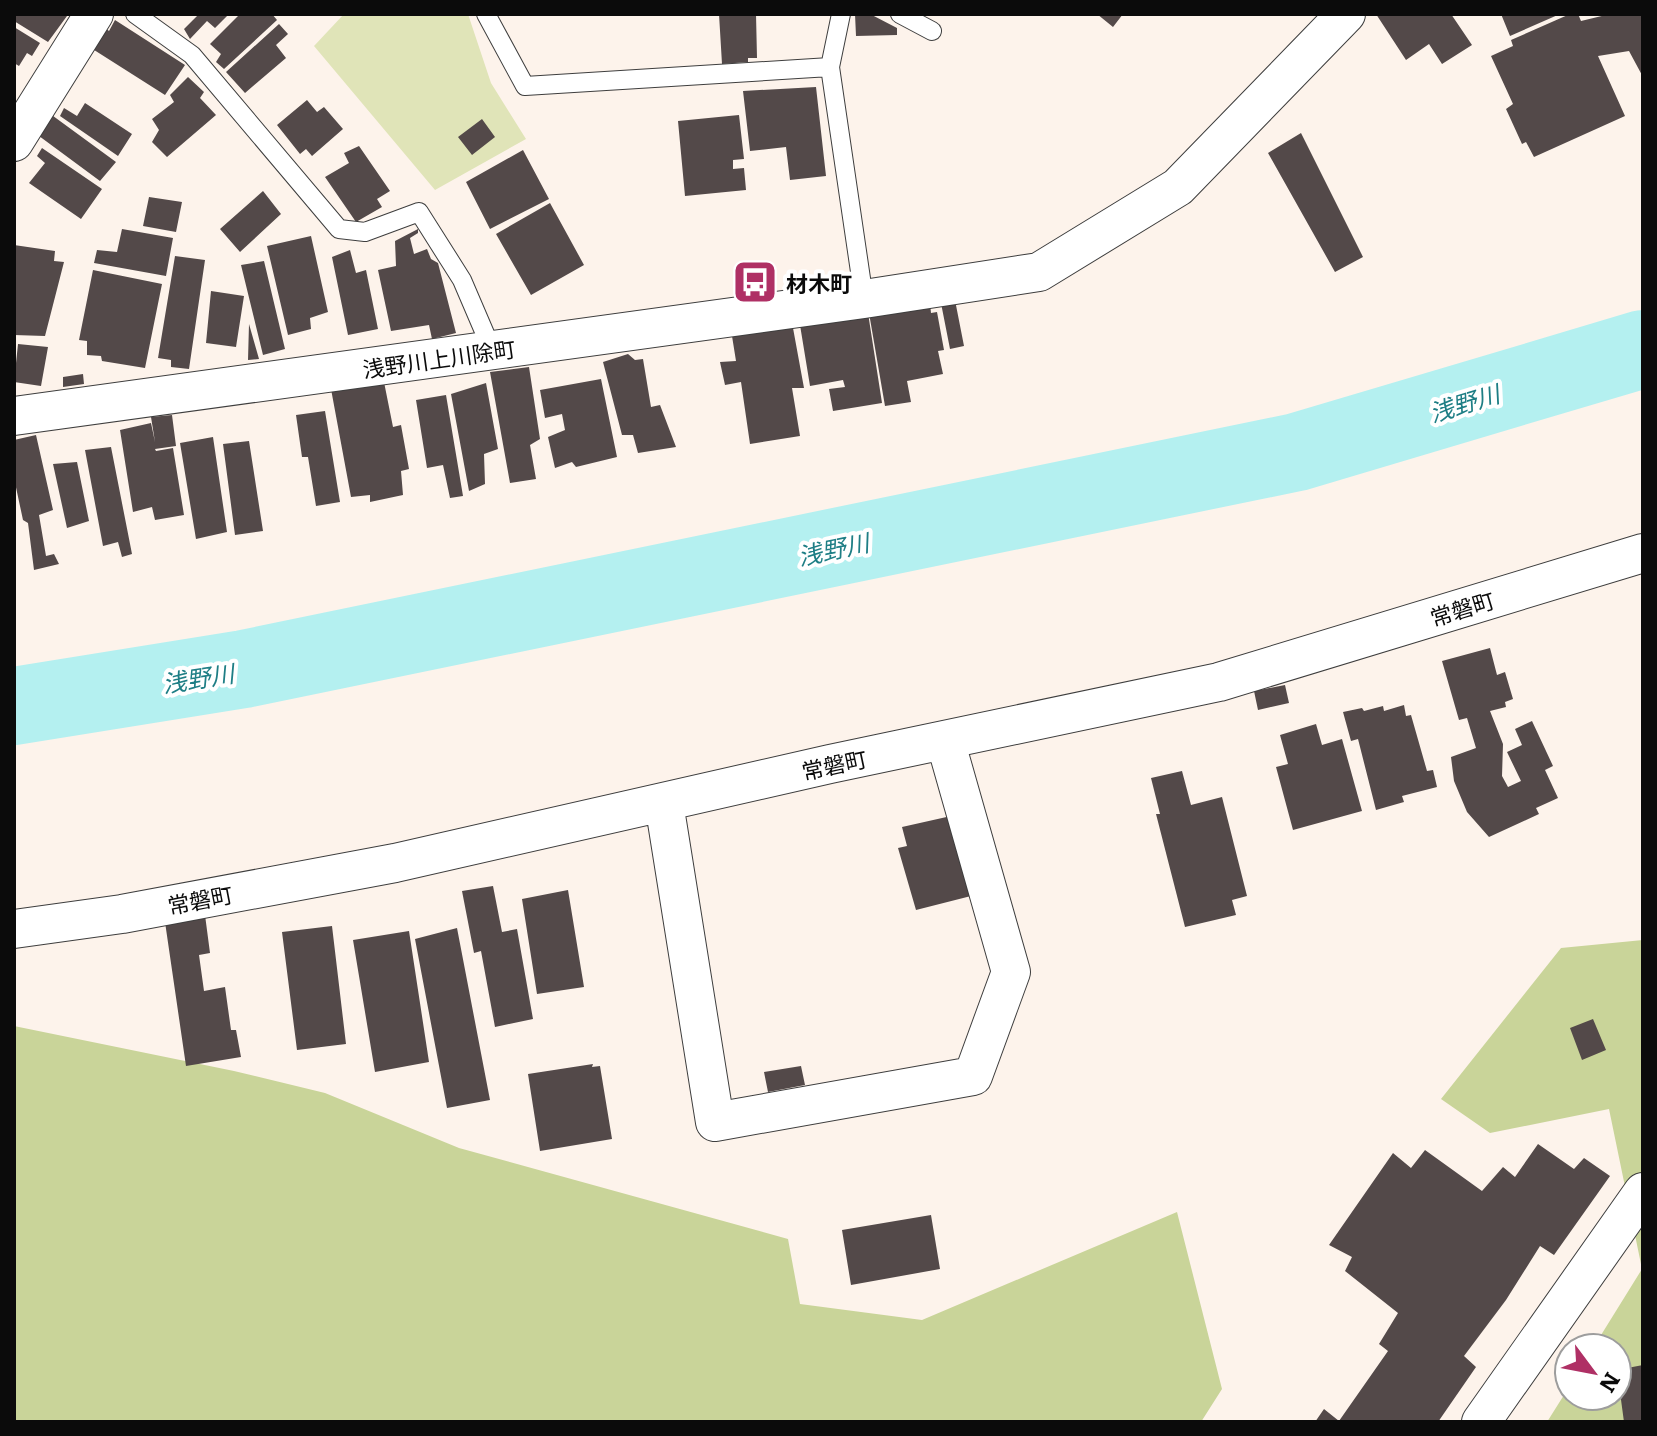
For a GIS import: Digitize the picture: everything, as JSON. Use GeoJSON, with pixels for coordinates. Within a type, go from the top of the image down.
{"type":"FeatureCollection","features":[{"type":"Feature","properties":{"kind":"street"},"geometry":{"type":"LineString","coordinates":[[14,142],[94,14]]}},
{"type":"Feature","properties":{"kind":"street","name":"浅野川上川除町"},"geometry":{"type":"LineString","coordinates":[[14,416],[1039,272],[1178,187],[1346,14]]}},
{"type":"Feature","properties":{"kind":"street","name":"常磐町"},"geometry":{"type":"LineString","coordinates":[[14,929],[122,914],[395,863],[1219,682],[1643,553]]}},
{"type":"Feature","properties":{"kind":"street"},"geometry":{"type":"LineString","coordinates":[[664,803],[715,1122],[973,1076],[1011,972],[945,740]]}},
{"type":"Feature","properties":{"kind":"street"},"geometry":{"type":"LineString","coordinates":[[1481,1422],[1643,1192]]}},
{"type":"Feature","properties":{"kind":"lane"},"geometry":{"type":"LineString","coordinates":[[135,14],[192,55],[339,229],[365,232],[419,212],[462,280],[492,350]]}},
{"type":"Feature","properties":{"kind":"lane"},"geometry":{"type":"LineString","coordinates":[[486,14],[525,86],[830,67]]}},
{"type":"Feature","properties":{"kind":"lane"},"geometry":{"type":"LineString","coordinates":[[841,14],[830,67],[864,299]]}},
{"type":"Feature","properties":{"kind":"lane"},"geometry":{"type":"LineString","coordinates":[[900,14],[932,31]]}},
{"type":"Feature","properties":{"kind":"green space"},"geometry":{"type":"Polygon","coordinates":[[[344,14],[468,14],[491,83],[526,139],[435,190],[314,46],[344,14]]]}},
{"type":"Feature","properties":{"kind":"green space"},"geometry":{"type":"Polygon","coordinates":[[[1643,940],[1643,1422],[1547,1422],[1553,1412],[1633,1412],[1633,1332],[1603,1332],[1642,1269],[1609,1109],[1490,1133],[1441,1099],[1561,948],[1643,940]]]}},
{"type":"Feature","properties":{"kind":"green space"},"geometry":{"type":"Polygon","coordinates":[[[14,1026],[325,1093],[459,1148],[788,1239],[800,1304],[922,1320],[1177,1212],[1222,1389],[1201,1422],[14,1422],[14,1026]]]}},
{"type":"Feature","properties":{"kind":"building"},"geometry":{"type":"Polygon","coordinates":[[[14,14],[67,16],[48,42],[14,21],[14,14]]]}},
{"type":"Feature","properties":{"kind":"building"},"geometry":{"type":"Polygon","coordinates":[[[199,14],[229,14],[215,28],[207,21],[190,39],[184,29],[199,14]]]}},
{"type":"Feature","properties":{"kind":"building"},"geometry":{"type":"Polygon","coordinates":[[[240,14],[272,14],[277,20],[224,69],[216,62],[221,54],[210,44],[240,14]]]}},
{"type":"Feature","properties":{"kind":"building"},"geometry":{"type":"Polygon","coordinates":[[[719,14],[756,14],[757,58],[748,58],[748,62],[722,64],[719,14]]]}},
{"type":"Feature","properties":{"kind":"building"},"geometry":{"type":"Polygon","coordinates":[[[855,14],[870,14],[897,28],[897,35],[856,36],[855,14]]]}},
{"type":"Feature","properties":{"kind":"building"},"geometry":{"type":"Polygon","coordinates":[[[1097,14],[1123,14],[1113,27],[1097,14]]]}},
{"type":"Feature","properties":{"kind":"building"},"geometry":{"type":"Polygon","coordinates":[[[1376,14],[1451,14],[1472,45],[1442,64],[1429,44],[1406,60],[1376,14]]]}},
{"type":"Feature","properties":{"kind":"building"},"geometry":{"type":"Polygon","coordinates":[[[1501,14],[1560,14],[1510,36],[1501,14]]]}},
{"type":"Feature","properties":{"kind":"building"},"geometry":{"type":"Polygon","coordinates":[[[1570,14],[1578,14],[1581,21],[1610,14],[1643,14],[1643,77],[1629,51],[1598,56],[1625,116],[1534,157],[1526,142],[1522,144],[1506,109],[1513,104],[1491,56],[1513,46],[1511,40],[1570,14]]]}},
{"type":"Feature","properties":{"kind":"building"},"geometry":{"type":"Polygon","coordinates":[[[115,20],[185,65],[165,95],[91,48],[103,26],[109,31],[115,20]]]}},
{"type":"Feature","properties":{"kind":"building"},"geometry":{"type":"Polygon","coordinates":[[[279,24],[288,34],[276,45],[286,58],[245,93],[226,72],[279,24]]]}},
{"type":"Feature","properties":{"kind":"building"},"geometry":{"type":"Polygon","coordinates":[[[14,27],[40,43],[32,56],[27,53],[19,66],[14,63],[14,27]]]}},
{"type":"Feature","properties":{"kind":"building"},"geometry":{"type":"Polygon","coordinates":[[[188,77],[204,92],[200,98],[216,115],[167,157],[152,142],[159,130],[152,119],[174,102],[170,95],[188,77]]]}},
{"type":"Feature","properties":{"kind":"building"},"geometry":{"type":"Polygon","coordinates":[[[816,87],[826,176],[790,180],[786,147],[750,151],[743,91],[816,87]]]}},
{"type":"Feature","properties":{"kind":"building"},"geometry":{"type":"Polygon","coordinates":[[[307,100],[317,112],[324,107],[343,129],[312,156],[306,149],[300,154],[277,125],[307,100]]]}},
{"type":"Feature","properties":{"kind":"building"},"geometry":{"type":"Polygon","coordinates":[[[85,103],[132,134],[118,156],[60,116],[64,108],[77,116],[85,103]]]}},
{"type":"Feature","properties":{"kind":"building"},"geometry":{"type":"Polygon","coordinates":[[[49,113],[116,162],[100,181],[35,133],[49,113]]]}},
{"type":"Feature","properties":{"kind":"building"},"geometry":{"type":"Polygon","coordinates":[[[739,115],[744,159],[733,160],[733,169],[744,168],[746,190],[685,196],[678,121],[739,115]]]}},
{"type":"Feature","properties":{"kind":"building"},"geometry":{"type":"Polygon","coordinates":[[[482,119],[495,137],[472,155],[458,137],[482,119]]]}},
{"type":"Feature","properties":{"kind":"building"},"geometry":{"type":"Polygon","coordinates":[[[1301,133],[1363,257],[1335,272],[1268,153],[1301,133]]]}},
{"type":"Feature","properties":{"kind":"building"},"geometry":{"type":"Polygon","coordinates":[[[359,146],[390,191],[377,199],[382,207],[356,222],[325,177],[349,163],[344,153],[359,146]]]}},
{"type":"Feature","properties":{"kind":"building"},"geometry":{"type":"Polygon","coordinates":[[[42,148],[102,189],[81,219],[29,183],[45,163],[37,156],[42,148]]]}},
{"type":"Feature","properties":{"kind":"building"},"geometry":{"type":"Polygon","coordinates":[[[523,150],[549,199],[490,229],[466,182],[523,150]]]}},
{"type":"Feature","properties":{"kind":"building"},"geometry":{"type":"Polygon","coordinates":[[[263,191],[281,214],[240,252],[220,229],[263,191]]]}},
{"type":"Feature","properties":{"kind":"building"},"geometry":{"type":"Polygon","coordinates":[[[149,197],[182,202],[176,232],[143,226],[149,197]]]}},
{"type":"Feature","properties":{"kind":"building"},"geometry":{"type":"Polygon","coordinates":[[[550,203],[584,265],[531,295],[496,234],[550,203]]]}},
{"type":"Feature","properties":{"kind":"building"},"geometry":{"type":"Polygon","coordinates":[[[122,229],[173,238],[166,276],[94,263],[97,250],[117,252],[122,229]]]}},
{"type":"Feature","properties":{"kind":"building"},"geometry":{"type":"Polygon","coordinates":[[[418,229],[418,233],[410,238],[414,254],[427,249],[431,259],[438,263],[456,333],[432,339],[429,325],[391,331],[378,270],[396,266],[395,241],[418,229]]]}},
{"type":"Feature","properties":{"kind":"building"},"geometry":{"type":"Polygon","coordinates":[[[311,236],[328,312],[310,318],[311,329],[288,335],[267,246],[311,236]]]}},
{"type":"Feature","properties":{"kind":"building"},"geometry":{"type":"Polygon","coordinates":[[[14,245],[55,251],[54,261],[64,262],[45,336],[14,335],[14,245]]]}},
{"type":"Feature","properties":{"kind":"building"},"geometry":{"type":"Polygon","coordinates":[[[350,250],[356,273],[366,270],[378,329],[348,335],[332,257],[350,250]]]}},
{"type":"Feature","properties":{"kind":"building"},"geometry":{"type":"Polygon","coordinates":[[[175,256],[205,260],[189,369],[171,367],[171,360],[158,358],[175,256]]]}},
{"type":"Feature","properties":{"kind":"building"},"geometry":{"type":"Polygon","coordinates":[[[264,261],[285,349],[263,355],[241,265],[264,261]]]}},
{"type":"Feature","properties":{"kind":"building"},"geometry":{"type":"Polygon","coordinates":[[[93,270],[162,284],[145,368],[102,361],[101,356],[87,355],[87,341],[79,340],[93,270]]]}},
{"type":"Feature","properties":{"kind":"building"},"geometry":{"type":"Polygon","coordinates":[[[211,291],[244,296],[236,347],[206,343],[211,291]]]}},
{"type":"Feature","properties":{"kind":"building"},"geometry":{"type":"Polygon","coordinates":[[[954,295],[964,346],[950,349],[940,298],[954,295]]]}},
{"type":"Feature","properties":{"kind":"building"},"geometry":{"type":"Polygon","coordinates":[[[930,303],[931,313],[937,312],[944,350],[938,351],[943,374],[907,381],[911,402],[885,406],[869,313],[930,303]]]}},
{"type":"Feature","properties":{"kind":"building"},"geometry":{"type":"Polygon","coordinates":[[[868,313],[882,403],[833,411],[829,389],[845,387],[843,380],[810,386],[800,325],[868,313]]]}},
{"type":"Feature","properties":{"kind":"building"},"geometry":{"type":"Polygon","coordinates":[[[249,324],[259,359],[248,360],[249,324]]]}},
{"type":"Feature","properties":{"kind":"building"},"geometry":{"type":"Polygon","coordinates":[[[793,328],[804,388],[792,388],[800,436],[750,444],[741,382],[725,385],[720,362],[736,361],[732,336],[793,328]]]}},
{"type":"Feature","properties":{"kind":"building"},"geometry":{"type":"Polygon","coordinates":[[[18,344],[48,347],[41,386],[14,382],[18,344]]]}},
{"type":"Feature","properties":{"kind":"building"},"geometry":{"type":"Polygon","coordinates":[[[628,354],[635,360],[643,359],[651,407],[660,405],[676,447],[638,453],[633,435],[622,435],[603,362],[628,354]]]}},
{"type":"Feature","properties":{"kind":"building"},"geometry":{"type":"Polygon","coordinates":[[[529,367],[540,439],[530,445],[536,479],[510,483],[490,372],[529,367]]]}},
{"type":"Feature","properties":{"kind":"building"},"geometry":{"type":"Polygon","coordinates":[[[83,374],[84,384],[63,387],[63,377],[83,374]]]}},
{"type":"Feature","properties":{"kind":"building"},"geometry":{"type":"Polygon","coordinates":[[[601,379],[617,457],[576,467],[572,462],[555,468],[548,437],[565,430],[562,414],[545,418],[540,390],[601,379]]]}},
{"type":"Feature","properties":{"kind":"building"},"geometry":{"type":"Polygon","coordinates":[[[384,382],[393,427],[401,425],[409,469],[401,471],[403,495],[370,502],[370,495],[351,497],[331,389],[384,382]]]}},
{"type":"Feature","properties":{"kind":"building"},"geometry":{"type":"Polygon","coordinates":[[[486,383],[498,449],[484,454],[485,484],[469,491],[451,394],[486,383]]]}},
{"type":"Feature","properties":{"kind":"building"},"geometry":{"type":"Polygon","coordinates":[[[446,395],[463,496],[450,498],[443,465],[427,468],[416,400],[446,395]]]}},
{"type":"Feature","properties":{"kind":"building"},"geometry":{"type":"Polygon","coordinates":[[[325,411],[340,502],[316,506],[308,457],[302,457],[296,415],[325,411]]]}},
{"type":"Feature","properties":{"kind":"building"},"geometry":{"type":"Polygon","coordinates":[[[172,415],[176,446],[155,449],[173,448],[184,515],[155,520],[152,507],[133,512],[120,430],[151,423],[155,442],[151,417],[172,415]]]}},
{"type":"Feature","properties":{"kind":"building"},"geometry":{"type":"Polygon","coordinates":[[[36,435],[53,510],[39,515],[46,556],[54,554],[59,564],[34,570],[28,523],[23,520],[14,478],[14,440],[36,435]]]}},
{"type":"Feature","properties":{"kind":"building"},"geometry":{"type":"Polygon","coordinates":[[[213,437],[227,532],[196,539],[180,443],[213,437]]]}},
{"type":"Feature","properties":{"kind":"building"},"geometry":{"type":"Polygon","coordinates":[[[249,441],[263,531],[235,535],[223,444],[249,441]]]}},
{"type":"Feature","properties":{"kind":"building"},"geometry":{"type":"Polygon","coordinates":[[[111,447],[132,554],[122,557],[118,542],[103,546],[85,450],[111,447]]]}},
{"type":"Feature","properties":{"kind":"building"},"geometry":{"type":"Polygon","coordinates":[[[77,462],[89,521],[67,528],[53,464],[77,462]]]}},
{"type":"Feature","properties":{"kind":"building"},"geometry":{"type":"Polygon","coordinates":[[[1490,648],[1497,675],[1505,672],[1513,699],[1505,702],[1506,707],[1490,711],[1503,744],[1502,776],[1508,787],[1521,781],[1507,752],[1522,745],[1515,729],[1532,721],[1553,766],[1545,770],[1558,798],[1536,808],[1539,814],[1489,837],[1467,812],[1454,781],[1451,757],[1476,748],[1467,718],[1459,720],[1442,661],[1490,648]]]}},
{"type":"Feature","properties":{"kind":"building"},"geometry":{"type":"Polygon","coordinates":[[[1285,685],[1289,703],[1258,710],[1254,691],[1285,685]]]}},
{"type":"Feature","properties":{"kind":"building"},"geometry":{"type":"Polygon","coordinates":[[[1404,705],[1406,716],[1411,715],[1427,771],[1433,770],[1437,787],[1402,796],[1404,802],[1376,810],[1358,739],[1351,741],[1343,712],[1383,706],[1384,711],[1404,705]]]}},
{"type":"Feature","properties":{"kind":"building"},"geometry":{"type":"Polygon","coordinates":[[[1316,724],[1322,745],[1342,739],[1362,811],[1293,830],[1276,767],[1288,764],[1280,735],[1316,724]]]}},
{"type":"Feature","properties":{"kind":"building"},"geometry":{"type":"Polygon","coordinates":[[[1182,771],[1191,805],[1222,797],[1247,896],[1232,900],[1236,915],[1185,927],[1156,814],[1160,814],[1151,778],[1182,771]]]}},
{"type":"Feature","properties":{"kind":"building"},"geometry":{"type":"Polygon","coordinates":[[[951,816],[971,896],[916,910],[898,848],[907,846],[902,827],[951,816]]]}},
{"type":"Feature","properties":{"kind":"building"},"geometry":{"type":"Polygon","coordinates":[[[493,886],[502,932],[517,929],[533,1019],[495,1027],[481,951],[474,953],[462,891],[493,886]]]}},
{"type":"Feature","properties":{"kind":"building"},"geometry":{"type":"Polygon","coordinates":[[[568,890],[584,987],[537,994],[522,899],[568,890]]]}},
{"type":"Feature","properties":{"kind":"building"},"geometry":{"type":"Polygon","coordinates":[[[205,915],[210,953],[199,955],[204,991],[225,987],[231,1030],[236,1030],[241,1057],[186,1066],[165,922],[205,915]]]}},
{"type":"Feature","properties":{"kind":"building"},"geometry":{"type":"Polygon","coordinates":[[[332,926],[346,1044],[297,1050],[282,932],[332,926]]]}},
{"type":"Feature","properties":{"kind":"building"},"geometry":{"type":"Polygon","coordinates":[[[457,928],[490,1100],[447,1108],[415,939],[457,928]]]}},
{"type":"Feature","properties":{"kind":"building"},"geometry":{"type":"Polygon","coordinates":[[[409,931],[429,1062],[375,1072],[353,940],[409,931]]]}},
{"type":"Feature","properties":{"kind":"building"},"geometry":{"type":"Polygon","coordinates":[[[1593,1019],[1606,1050],[1582,1060],[1570,1028],[1593,1019]]]}},
{"type":"Feature","properties":{"kind":"building"},"geometry":{"type":"Polygon","coordinates":[[[593,1064],[592,1067],[600,1066],[612,1139],[540,1151],[528,1074],[593,1064]]]}},
{"type":"Feature","properties":{"kind":"building"},"geometry":{"type":"Polygon","coordinates":[[[801,1066],[805,1085],[768,1092],[764,1072],[801,1066]]]}},
{"type":"Feature","properties":{"kind":"building"},"geometry":{"type":"Polygon","coordinates":[[[1538,1144],[1574,1169],[1584,1158],[1610,1176],[1554,1255],[1540,1246],[1506,1300],[1464,1356],[1476,1367],[1438,1422],[1315,1422],[1324,1409],[1339,1421],[1388,1351],[1379,1344],[1398,1313],[1345,1271],[1352,1257],[1329,1245],[1393,1153],[1411,1168],[1425,1150],[1482,1191],[1503,1167],[1515,1177],[1538,1144]]]}},
{"type":"Feature","properties":{"kind":"building"},"geometry":{"type":"Polygon","coordinates":[[[931,1215],[940,1269],[851,1285],[842,1230],[931,1215]]]}},
{"type":"Feature","properties":{"kind":"building"},"geometry":{"type":"Polygon","coordinates":[[[1643,1365],[1643,1422],[1624,1422],[1623,1412],[1633,1412],[1633,1367],[1643,1365]]]}},
{"type":"Feature","properties":{"kind":"waterway","name":"浅野川"},"geometry":{"type":"LineString","coordinates":[[14,706],[244,669],[1297,452],[1643,349]]}},
{"type":"Feature","properties":{"kind":"place","name":"材木町"},"geometry":{"type":"Point","coordinates":[755,282]}}]}
